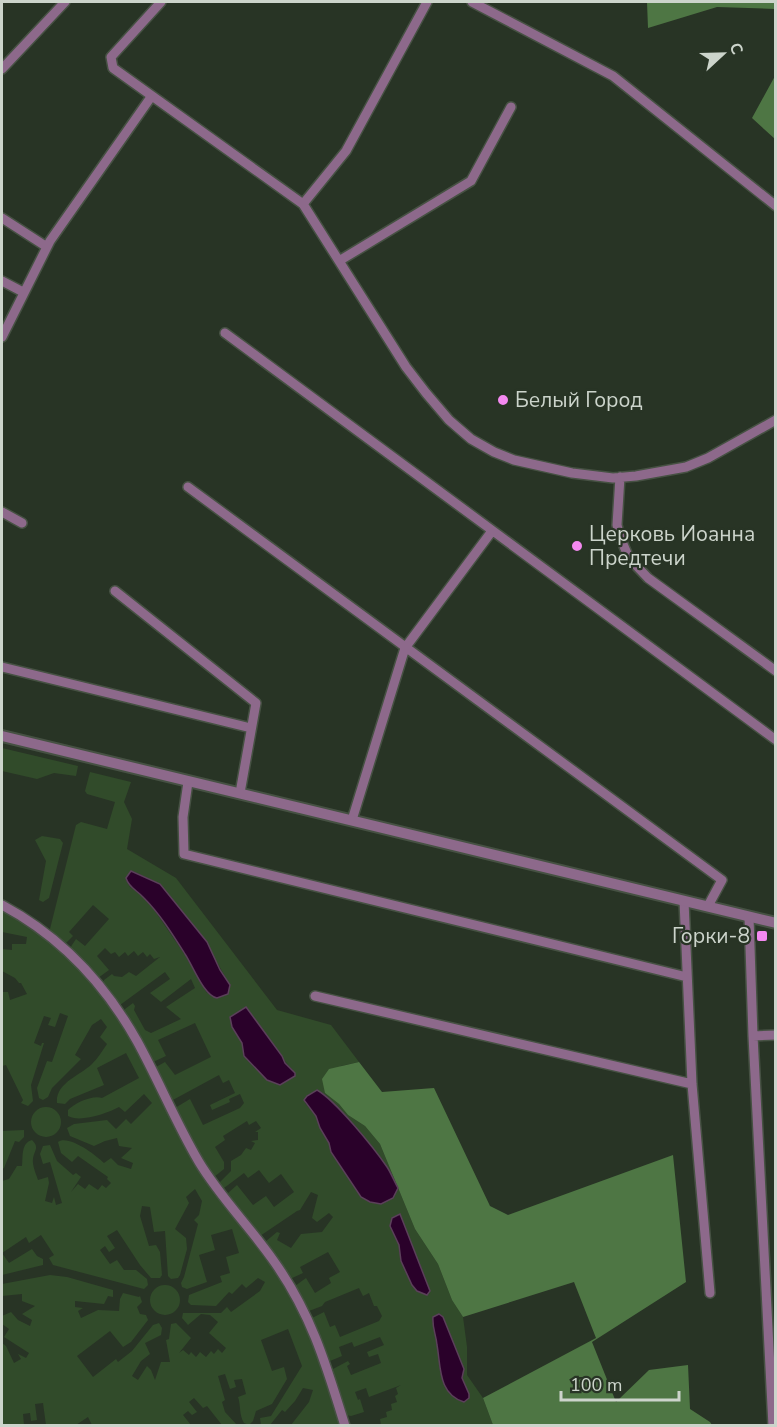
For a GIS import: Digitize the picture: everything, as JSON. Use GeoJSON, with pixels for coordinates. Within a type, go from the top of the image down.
{"type":"FeatureCollection","features":[{"type":"Feature","properties":{"kind":"street"},"geometry":{"type":"LineString","coordinates":[[2,69],[64,2]]}},
{"type":"Feature","properties":{"kind":"street"},"geometry":{"type":"LineString","coordinates":[[160,2],[111,57],[113,68],[303,204],[405,367],[449,420],[471,439],[494,452],[523,462],[572,473],[620,477],[662,473],[686,467],[716,454],[776,420]]}},
{"type":"Feature","properties":{"kind":"street"},"geometry":{"type":"LineString","coordinates":[[303,204],[346,151],[427,2]]}},
{"type":"Feature","properties":{"kind":"street"},"geometry":{"type":"LineString","coordinates":[[472,2],[613,76],[776,206]]}},
{"type":"Feature","properties":{"kind":"street"},"geometry":{"type":"LineString","coordinates":[[2,337],[47,247],[151,97]]}},
{"type":"Feature","properties":{"kind":"street"},"geometry":{"type":"LineString","coordinates":[[339,261],[471,181],[511,107]]}},
{"type":"Feature","properties":{"kind":"street"},"geometry":{"type":"LineString","coordinates":[[2,218],[47,247]]}},
{"type":"Feature","properties":{"kind":"street"},"geometry":{"type":"LineString","coordinates":[[2,281],[23,292]]}},
{"type":"Feature","properties":{"kind":"street"},"geometry":{"type":"LineString","coordinates":[[225,333],[776,740]]}},
{"type":"Feature","properties":{"kind":"street"},"geometry":{"type":"LineString","coordinates":[[620,477],[617,525],[629,558],[648,578],[776,671]]}},
{"type":"Feature","properties":{"kind":"street"},"geometry":{"type":"LineString","coordinates":[[188,487],[722,880],[708,906]]}},
{"type":"Feature","properties":{"kind":"street"},"geometry":{"type":"LineString","coordinates":[[2,512],[22,523]]}},
{"type":"Feature","properties":{"kind":"street"},"geometry":{"type":"LineString","coordinates":[[352,820],[405,648],[492,531]]}},
{"type":"Feature","properties":{"kind":"street"},"geometry":{"type":"LineString","coordinates":[[115,591],[256,703],[240,794]]}},
{"type":"Feature","properties":{"kind":"street"},"geometry":{"type":"LineString","coordinates":[[2,667],[251,728]]}},
{"type":"Feature","properties":{"kind":"street"},"geometry":{"type":"LineString","coordinates":[[2,736],[776,923]]}},
{"type":"Feature","properties":{"kind":"street"},"geometry":{"type":"LineString","coordinates":[[188,782],[183,817],[184,854],[687,977]]}},
{"type":"Feature","properties":{"kind":"street"},"geometry":{"type":"LineString","coordinates":[[684,901],[692,1084],[710,1293]]}},
{"type":"Feature","properties":{"kind":"street"},"geometry":{"type":"LineString","coordinates":[[2,905],[41,929],[65,949],[93,978],[118,1010],[138,1043],[200,1164],[274,1262],[296,1297],[324,1358],[345,1425]]}},
{"type":"Feature","properties":{"kind":"street"},"geometry":{"type":"LineString","coordinates":[[749,917],[773,1425]]}},
{"type":"Feature","properties":{"kind":"street"},"geometry":{"type":"LineString","coordinates":[[315,996],[692,1084]]}},
{"type":"Feature","properties":{"kind":"street"},"geometry":{"type":"LineString","coordinates":[[753,1036],[776,1035]]}},
{"type":"Feature","properties":{"kind":"green space"},"geometry":{"type":"Polygon","coordinates":[[[647,2],[775,2],[775,9],[717,7],[648,28],[647,2]]]}},
{"type":"Feature","properties":{"kind":"green space"},"geometry":{"type":"Polygon","coordinates":[[[775,76],[775,139],[752,118],[775,76]]]}},
{"type":"Feature","properties":{"kind":"green space"},"geometry":{"type":"Polygon","coordinates":[[[2,748],[78,766],[76,776],[54,773],[37,779],[2,771],[2,748]]]}},
{"type":"Feature","properties":{"kind":"green space"},"geometry":{"type":"Polygon","coordinates":[[[90,772],[131,782],[124,802],[132,819],[127,849],[176,878],[277,1010],[331,1025],[359,1062],[341,1066],[325,1093],[348,1115],[365,1126],[380,1144],[415,1229],[438,1264],[452,1300],[463,1317],[467,1347],[467,1375],[483,1398],[493,1425],[381,1425],[380,1419],[387,1417],[386,1412],[392,1410],[391,1404],[397,1402],[396,1388],[401,1385],[369,1397],[366,1388],[355,1392],[364,1412],[351,1416],[345,1415],[333,1369],[348,1361],[350,1364],[347,1366],[351,1375],[381,1363],[378,1354],[369,1357],[367,1352],[384,1345],[380,1337],[354,1347],[352,1342],[339,1347],[342,1356],[330,1361],[312,1318],[324,1312],[330,1327],[335,1325],[340,1337],[379,1321],[382,1316],[377,1306],[374,1306],[369,1293],[363,1296],[359,1288],[309,1311],[295,1286],[306,1278],[315,1293],[331,1283],[329,1278],[340,1272],[328,1252],[300,1267],[303,1273],[290,1279],[265,1242],[277,1232],[280,1233],[277,1240],[291,1248],[301,1234],[322,1232],[333,1217],[329,1213],[317,1222],[312,1218],[318,1195],[311,1192],[300,1210],[260,1236],[229,1198],[228,1193],[237,1185],[253,1205],[266,1196],[274,1207],[294,1192],[281,1174],[269,1183],[259,1170],[248,1178],[244,1173],[224,1188],[219,1183],[231,1171],[231,1161],[241,1155],[246,1148],[251,1150],[255,1143],[251,1141],[258,1140],[258,1132],[255,1132],[261,1128],[256,1121],[249,1125],[247,1121],[223,1136],[225,1140],[215,1147],[224,1162],[224,1169],[214,1177],[203,1162],[175,1108],[190,1099],[203,1125],[240,1108],[244,1103],[240,1094],[229,1099],[230,1102],[212,1110],[210,1105],[235,1093],[229,1080],[223,1083],[219,1075],[171,1101],[156,1067],[165,1062],[175,1075],[211,1057],[195,1023],[158,1040],[166,1056],[153,1062],[124,1013],[125,1009],[133,1003],[134,1010],[145,1030],[151,1033],[181,1019],[166,1007],[195,988],[191,979],[161,1002],[150,993],[170,979],[165,972],[120,1005],[103,985],[104,980],[112,974],[122,977],[129,972],[136,976],[160,957],[154,959],[150,954],[147,957],[143,952],[138,956],[134,951],[128,956],[125,952],[119,957],[115,952],[111,954],[105,948],[97,956],[109,970],[98,978],[70,948],[76,939],[85,946],[109,919],[93,905],[69,932],[73,936],[66,943],[52,934],[50,929],[76,825],[81,822],[107,829],[115,802],[87,794],[85,791],[90,772]],[[133,871],[126,880],[130,887],[143,895],[155,911],[207,993],[227,980],[160,884],[133,871]],[[241,1011],[230,1017],[232,1027],[242,1043],[244,1056],[267,1080],[293,1070],[263,1032],[241,1011]],[[324,1094],[305,1103],[316,1116],[331,1152],[361,1197],[388,1168],[324,1094]],[[399,1245],[402,1260],[409,1272],[429,1294],[430,1291],[419,1262],[399,1245]],[[433,1317],[444,1383],[460,1401],[464,1369],[443,1317],[433,1317]]]}},
{"type":"Feature","properties":{"kind":"green space"},"geometry":{"type":"Polygon","coordinates":[[[42,836],[60,839],[63,843],[49,898],[43,902],[39,900],[46,861],[35,840],[42,836]]]}},
{"type":"Feature","properties":{"kind":"green space"},"geometry":{"type":"Polygon","coordinates":[[[2,910],[42,936],[77,968],[121,1024],[195,1166],[260,1251],[292,1302],[319,1362],[339,1425],[291,1425],[309,1402],[313,1390],[303,1388],[285,1412],[282,1410],[270,1425],[261,1425],[260,1418],[271,1416],[302,1366],[288,1329],[261,1340],[272,1371],[284,1367],[287,1379],[272,1404],[256,1411],[249,1425],[242,1420],[238,1397],[246,1394],[242,1379],[234,1380],[236,1387],[230,1389],[225,1374],[218,1376],[225,1400],[222,1402],[225,1412],[237,1425],[222,1425],[207,1406],[203,1408],[194,1398],[189,1402],[197,1412],[192,1415],[188,1411],[183,1415],[191,1425],[92,1425],[88,1417],[76,1425],[46,1425],[43,1403],[35,1404],[37,1420],[31,1421],[30,1413],[23,1414],[24,1425],[2,1425],[2,1343],[6,1346],[14,1363],[21,1359],[18,1354],[26,1358],[29,1353],[4,1337],[9,1329],[2,1324],[2,1316],[11,1312],[18,1320],[30,1326],[32,1320],[22,1314],[35,1306],[22,1301],[22,1294],[2,1296],[2,1284],[50,1275],[67,1277],[113,1290],[113,1297],[108,1296],[104,1304],[75,1301],[75,1307],[83,1308],[78,1311],[81,1318],[98,1310],[119,1311],[123,1293],[140,1296],[142,1302],[137,1307],[140,1314],[146,1315],[148,1320],[131,1342],[123,1347],[110,1331],[77,1356],[93,1377],[116,1359],[118,1362],[132,1351],[153,1325],[159,1323],[162,1328],[161,1335],[145,1343],[150,1354],[141,1361],[132,1376],[138,1380],[147,1366],[155,1380],[161,1362],[170,1362],[166,1340],[169,1339],[171,1324],[176,1323],[191,1338],[179,1353],[183,1350],[189,1355],[191,1352],[196,1357],[200,1352],[206,1357],[211,1351],[214,1354],[218,1349],[222,1353],[226,1348],[209,1333],[218,1322],[210,1315],[201,1314],[188,1325],[182,1318],[183,1313],[221,1313],[227,1307],[231,1312],[260,1291],[265,1282],[258,1278],[246,1288],[242,1284],[232,1294],[229,1292],[216,1306],[191,1305],[188,1302],[189,1295],[222,1282],[220,1276],[230,1273],[226,1257],[239,1253],[232,1229],[211,1235],[215,1250],[199,1255],[207,1282],[187,1289],[182,1287],[181,1283],[198,1224],[194,1220],[199,1215],[202,1201],[195,1189],[186,1197],[189,1203],[175,1229],[186,1238],[187,1249],[178,1278],[171,1279],[168,1276],[165,1231],[154,1232],[150,1207],[142,1206],[140,1216],[149,1246],[156,1245],[160,1252],[162,1275],[160,1278],[151,1278],[117,1230],[107,1236],[115,1248],[109,1252],[105,1246],[100,1250],[110,1264],[117,1260],[124,1270],[136,1270],[147,1279],[148,1285],[144,1289],[53,1265],[49,1258],[54,1255],[41,1235],[29,1243],[26,1237],[2,1253],[2,1181],[9,1179],[17,1166],[22,1166],[23,1150],[28,1142],[32,1140],[36,1145],[33,1161],[38,1180],[48,1177],[45,1201],[52,1203],[54,1197],[56,1205],[62,1203],[50,1162],[43,1164],[40,1154],[43,1146],[50,1145],[57,1161],[73,1175],[76,1173],[81,1177],[71,1192],[78,1184],[85,1189],[89,1184],[98,1190],[102,1185],[106,1188],[111,1183],[108,1177],[78,1156],[72,1162],[61,1153],[58,1142],[63,1140],[75,1143],[104,1163],[111,1158],[118,1165],[131,1169],[133,1163],[121,1158],[132,1148],[119,1146],[117,1138],[94,1146],[70,1136],[67,1128],[74,1124],[107,1120],[116,1129],[126,1119],[131,1124],[152,1103],[144,1094],[125,1112],[119,1107],[87,1118],[68,1116],[68,1110],[79,1102],[102,1098],[139,1078],[126,1053],[97,1068],[104,1085],[70,1099],[65,1104],[57,1103],[57,1096],[64,1085],[92,1064],[107,1044],[100,1037],[107,1027],[101,1019],[92,1025],[75,1055],[81,1059],[52,1088],[48,1097],[43,1100],[39,1098],[37,1088],[47,1061],[52,1062],[68,1016],[60,1013],[55,1027],[48,1025],[51,1018],[44,1016],[34,1043],[41,1046],[44,1043],[31,1085],[33,1101],[28,1106],[21,1103],[23,1100],[6,1065],[2,1066],[2,992],[8,992],[10,1000],[27,994],[21,983],[2,971],[2,949],[12,950],[12,944],[26,944],[27,937],[2,932],[2,910]]]}},
{"type":"Feature","properties":{"kind":"green space"},"geometry":{"type":"Polygon","coordinates":[[[359,1062],[382,1092],[434,1088],[490,1206],[508,1215],[673,1155],[686,1282],[592,1342],[616,1402],[649,1370],[688,1365],[690,1409],[712,1425],[493,1425],[483,1398],[596,1338],[574,1282],[463,1317],[452,1300],[438,1264],[415,1229],[380,1144],[365,1126],[348,1115],[325,1093],[322,1079],[329,1069],[359,1062]]]}},
{"type":"Feature","properties":{"kind":"green space"},"geometry":{"type":"Polygon","coordinates":[[[46,1107],[56,1112],[61,1122],[56,1132],[46,1137],[36,1132],[31,1122],[36,1112],[46,1107]]]}},
{"type":"Feature","properties":{"kind":"green space"},"geometry":{"type":"Polygon","coordinates":[[[24,1130],[24,1137],[19,1142],[15,1141],[2,1169],[2,1131],[24,1130]]]}},
{"type":"Feature","properties":{"kind":"green space"},"geometry":{"type":"Polygon","coordinates":[[[32,1249],[37,1256],[43,1259],[43,1265],[2,1275],[2,1253],[9,1263],[32,1249]]]}},
{"type":"Feature","properties":{"kind":"green space"},"geometry":{"type":"Polygon","coordinates":[[[165,1285],[175,1290],[180,1300],[175,1310],[165,1315],[155,1310],[150,1300],[155,1290],[165,1285]]]}},
{"type":"Feature","properties":{"kind":"shaded area"},"geometry":{"type":"Polygon","coordinates":[[[131,871],[160,884],[207,942],[230,985],[228,994],[217,998],[208,992],[161,918],[129,884],[126,878],[131,871]]]}},
{"type":"Feature","properties":{"kind":"shaded area"},"geometry":{"type":"Polygon","coordinates":[[[246,1007],[285,1063],[295,1073],[295,1076],[280,1085],[267,1080],[244,1056],[242,1043],[232,1027],[230,1017],[246,1007]]]}},
{"type":"Feature","properties":{"kind":"shaded area"},"geometry":{"type":"Polygon","coordinates":[[[317,1090],[344,1114],[387,1167],[398,1188],[393,1198],[381,1204],[361,1197],[331,1152],[316,1116],[304,1100],[317,1090]]]}},
{"type":"Feature","properties":{"kind":"shaded area"},"geometry":{"type":"Polygon","coordinates":[[[400,1214],[430,1291],[427,1295],[417,1291],[412,1285],[401,1261],[399,1245],[390,1226],[392,1218],[400,1214]]]}},
{"type":"Feature","properties":{"kind":"shaded area"},"geometry":{"type":"Polygon","coordinates":[[[439,1314],[443,1317],[464,1369],[462,1378],[469,1398],[464,1402],[449,1393],[442,1379],[433,1321],[433,1317],[439,1314]]]}},
{"type":"Feature","properties":{"kind":"place","name":"Белый Город"},"geometry":{"type":"Point","coordinates":[503,400]}},
{"type":"Feature","properties":{"kind":"place","name":"Церковь Иоанна Предтечи"},"geometry":{"type":"Point","coordinates":[577,546]}},
{"type":"Feature","properties":{"kind":"place","name":"Горки-8"},"geometry":{"type":"Point","coordinates":[762,936]}}]}
